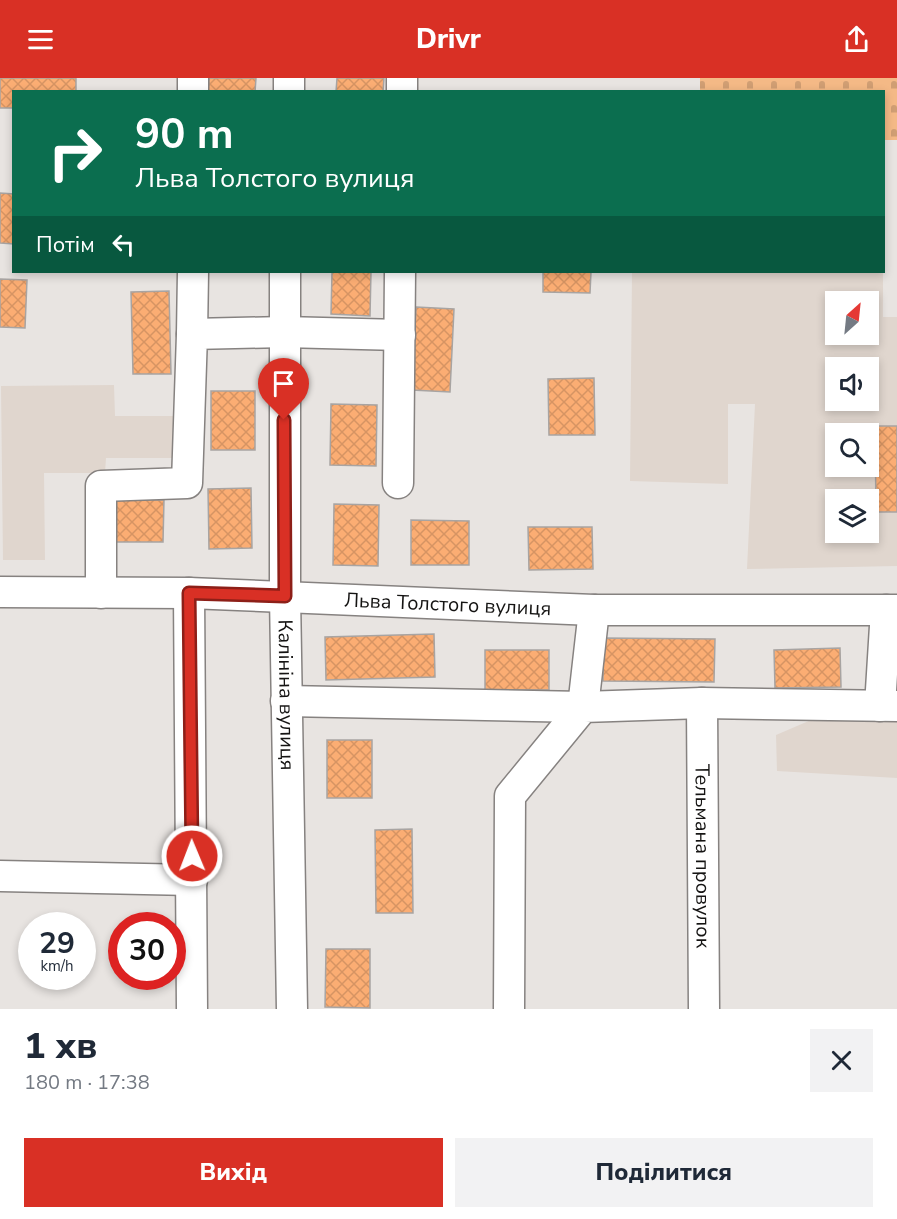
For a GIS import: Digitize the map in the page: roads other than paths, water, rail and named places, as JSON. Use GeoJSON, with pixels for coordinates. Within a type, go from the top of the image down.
{"type":"FeatureCollection","features":[{"type":"Feature","properties":{"kind":"street"},"geometry":{"type":"LineString","coordinates":[[101,593],[101,486],[187,483],[193,273]]}},
{"type":"Feature","properties":{"kind":"street","name":"Калініна вулиця"},"geometry":{"type":"LineString","coordinates":[[285,273],[286,701],[292,1009]]}},
{"type":"Feature","properties":{"kind":"street"},"geometry":{"type":"LineString","coordinates":[[398,483],[400,273]]}},
{"type":"Feature","properties":{"kind":"street"},"geometry":{"type":"LineString","coordinates":[[192,334],[284,332],[400,335]]}},
{"type":"Feature","properties":{"kind":"street","name":"Льва Толстого вулиця"},"geometry":{"type":"LineString","coordinates":[[0,592],[189,593],[594,610],[892,610]]}},
{"type":"Feature","properties":{"kind":"street"},"geometry":{"type":"LineString","coordinates":[[189,593],[192,1009]]}},
{"type":"Feature","properties":{"kind":"street"},"geometry":{"type":"LineString","coordinates":[[509,1009],[510,796],[583,707],[594,610]]}},
{"type":"Feature","properties":{"kind":"street"},"geometry":{"type":"LineString","coordinates":[[286,701],[583,707],[702,704],[888,706],[892,610]]}},
{"type":"Feature","properties":{"kind":"street","name":"Тельмана провулок"},"geometry":{"type":"LineString","coordinates":[[702,704],[704,1009]]}},
{"type":"Feature","properties":{"kind":"street"},"geometry":{"type":"LineString","coordinates":[[0,876],[192,880]]}}]}
